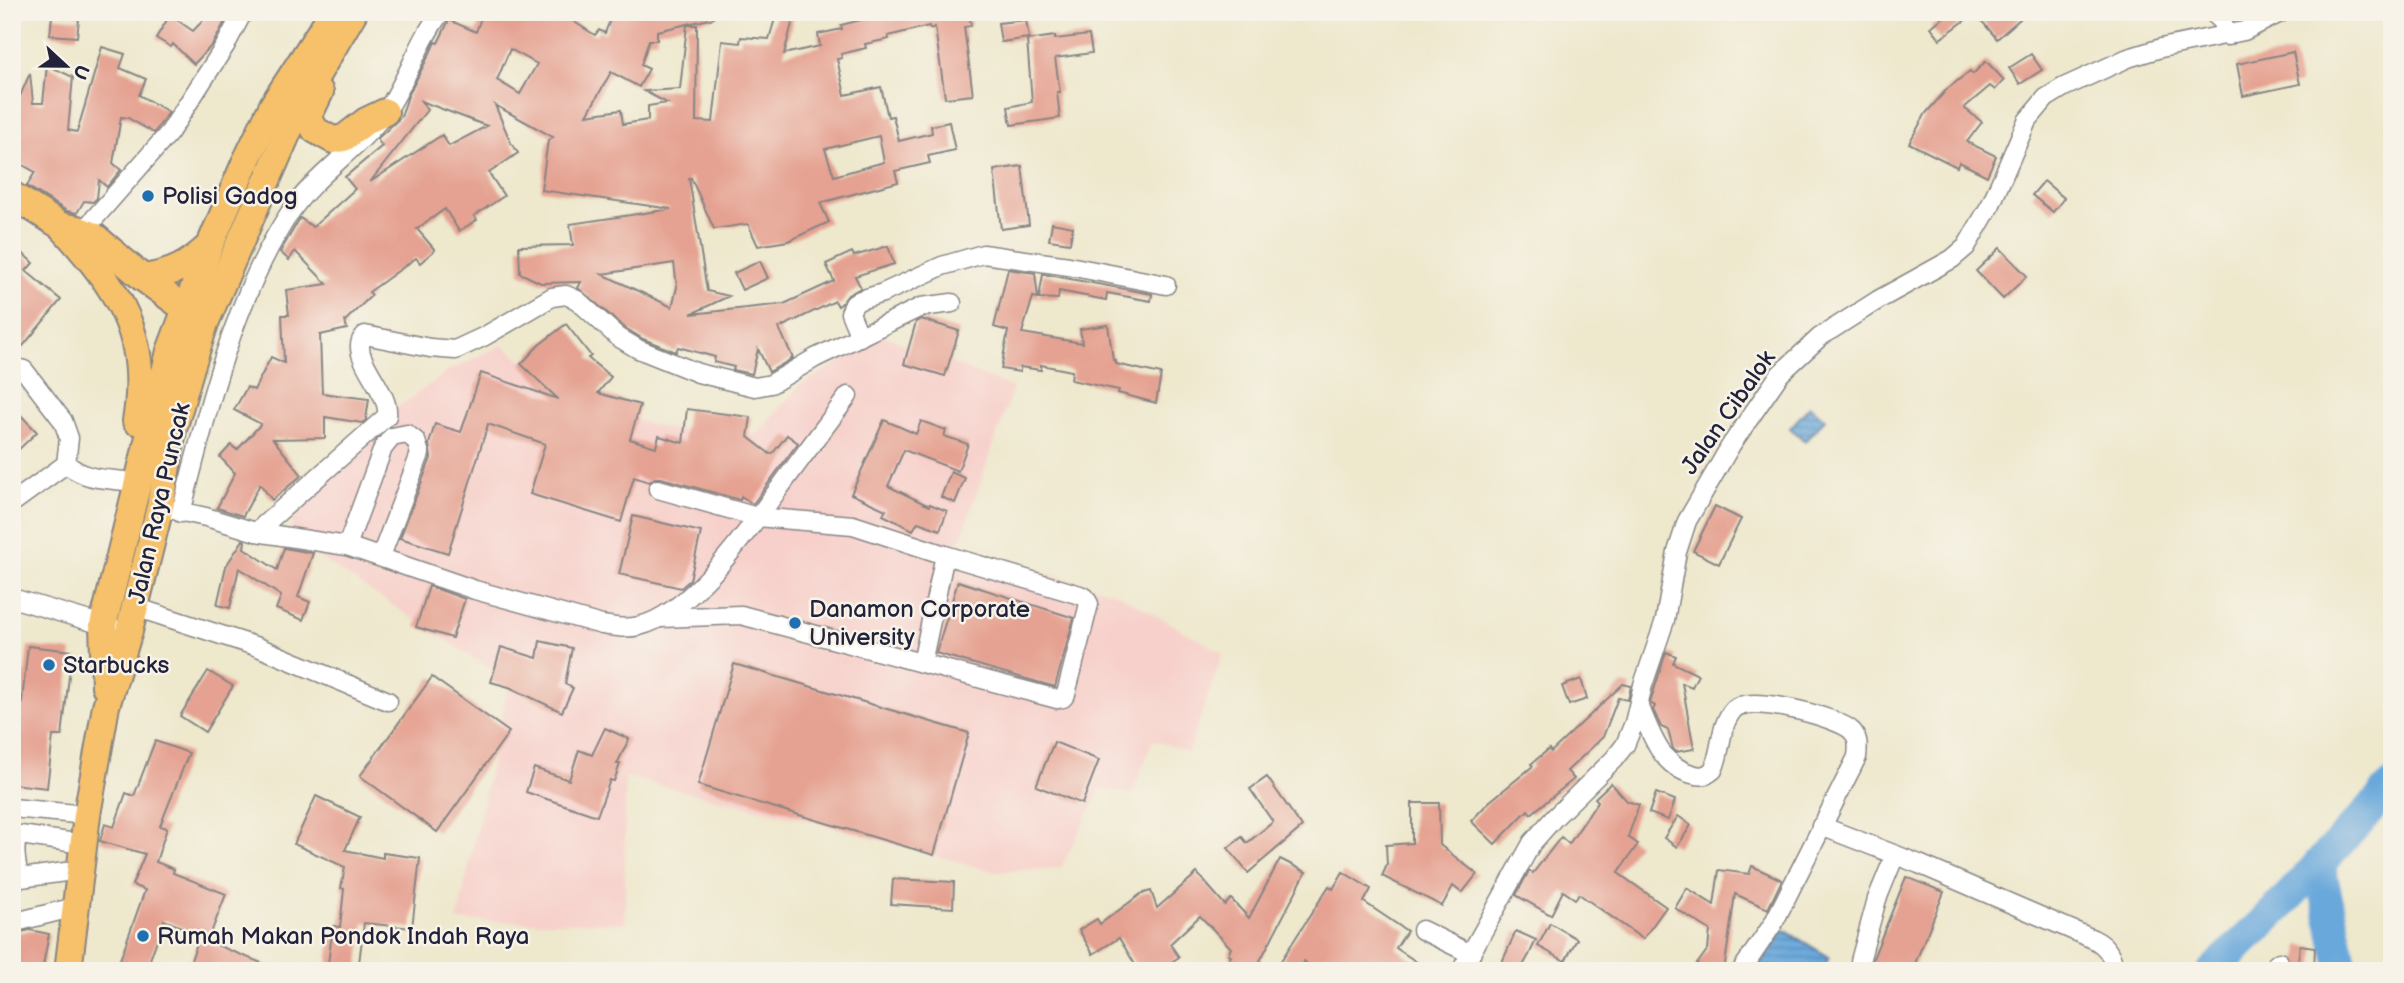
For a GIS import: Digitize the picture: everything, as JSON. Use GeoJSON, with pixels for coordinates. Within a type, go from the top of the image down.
{"type":"FeatureCollection","features":[{"type":"Feature","properties":{"kind":"highway"},"geometry":{"type":"LineString","coordinates":[[195,316],[210,245],[273,105],[333,12]]}},
{"type":"Feature","properties":{"kind":"highway"},"geometry":{"type":"LineString","coordinates":[[195,316],[295,114],[354,12]]}},
{"type":"Feature","properties":{"kind":"highway"},"geometry":{"type":"LineString","coordinates":[[333,47],[328,77],[310,113],[315,130],[333,139],[344,138],[366,121],[385,112]]}},
{"type":"Feature","properties":{"kind":"highway"},"geometry":{"type":"LineString","coordinates":[[12,195],[73,233],[104,243],[143,278],[195,316]]}},
{"type":"Feature","properties":{"kind":"highway"},"geometry":{"type":"LineString","coordinates":[[73,233],[117,294],[134,337],[141,384],[125,481],[130,513]]}},
{"type":"Feature","properties":{"kind":"highway"},"geometry":{"type":"LineString","coordinates":[[143,278],[181,268],[210,245]]}},
{"type":"Feature","properties":{"kind":"highway","name":"Jalan Raya Puncak"},"geometry":{"type":"LineString","coordinates":[[68,971],[87,815],[106,706],[132,619],[170,510],[173,430],[195,316]]}},
{"type":"Feature","properties":{"kind":"highway","name":"Jalan Raya Puncak"},"geometry":{"type":"LineString","coordinates":[[106,706],[103,625],[159,389],[195,316]]}},
{"type":"Feature","properties":{"kind":"street"},"geometry":{"type":"LineString","coordinates":[[73,233],[169,133],[225,46],[243,12]]}},
{"type":"Feature","properties":{"kind":"street"},"geometry":{"type":"LineString","coordinates":[[441,12],[385,112],[302,197],[289,215],[253,281],[240,312],[201,433],[170,510],[206,517],[256,532],[347,546],[382,556],[433,577],[602,625],[621,628],[640,626],[660,618],[706,580],[848,396]]}},
{"type":"Feature","properties":{"kind":"street"},"geometry":{"type":"LineString","coordinates":[[2212,12],[2222,21],[2228,36]]}},
{"type":"Feature","properties":{"kind":"street","name":"Jalan Cibalok"},"geometry":{"type":"LineString","coordinates":[[1461,971],[1526,851],[1554,818],[1619,753],[1632,729],[1645,678],[1665,620],[1677,552],[1687,521],[1731,445],[1780,374],[1820,337],[1959,254],[1973,239],[1983,220],[2027,121],[2046,98],[2064,87],[2140,54],[2228,36],[2282,12]]}},
{"type":"Feature","properties":{"kind":"street"},"geometry":{"type":"LineString","coordinates":[[860,337],[850,313],[857,302],[942,267],[983,254],[1058,264],[1166,285]]}},
{"type":"Feature","properties":{"kind":"street"},"geometry":{"type":"LineString","coordinates":[[256,532],[387,416],[383,395],[359,352],[359,342],[365,335],[430,348],[455,350],[552,297],[566,295],[577,300],[618,337],[638,349],[722,381],[755,387],[771,384],[815,358],[921,307],[953,303]]}},
{"type":"Feature","properties":{"kind":"street"},"geometry":{"type":"LineString","coordinates":[[12,367],[24,370],[63,421],[69,438],[66,464],[12,503]]}},
{"type":"Feature","properties":{"kind":"street"},"geometry":{"type":"LineString","coordinates":[[347,546],[383,448],[392,437],[407,434],[416,441],[420,454],[382,556]]}},
{"type":"Feature","properties":{"kind":"street"},"geometry":{"type":"LineString","coordinates":[[66,464],[88,477],[125,481]]}},
{"type":"Feature","properties":{"kind":"street"},"geometry":{"type":"LineString","coordinates":[[658,489],[757,517],[853,526],[1080,595],[1087,599],[1089,607],[1066,694],[1057,699],[741,615],[660,618]]}},
{"type":"Feature","properties":{"kind":"street"},"geometry":{"type":"LineString","coordinates":[[922,663],[945,555]]}},
{"type":"Feature","properties":{"kind":"street"},"geometry":{"type":"LineString","coordinates":[[12,598],[103,625],[132,619],[258,647],[388,701]]}},
{"type":"Feature","properties":{"kind":"street"},"geometry":{"type":"LineString","coordinates":[[1639,705],[1666,761],[1679,770],[1701,776],[1713,770],[1725,725],[1734,709],[1747,704],[1780,707],[1823,718],[1851,730],[1858,742],[1857,757],[1773,923],[1741,971]]}},
{"type":"Feature","properties":{"kind":"street"},"geometry":{"type":"LineString","coordinates":[[12,807],[87,815]]}},
{"type":"Feature","properties":{"kind":"street"},"geometry":{"type":"LineString","coordinates":[[1821,826],[2101,943],[2114,963],[2113,971]]}},
{"type":"Feature","properties":{"kind":"street"},"geometry":{"type":"LineString","coordinates":[[80,870],[22,878],[19,873],[16,842],[20,835],[83,844]]}},
{"type":"Feature","properties":{"kind":"street"},"geometry":{"type":"LineString","coordinates":[[1860,961],[1877,899],[1895,855]]}},
{"type":"Feature","properties":{"kind":"street"},"geometry":{"type":"LineString","coordinates":[[12,923],[75,907]]}},
{"type":"Feature","properties":{"kind":"street"},"geometry":{"type":"LineString","coordinates":[[1422,930],[1471,954]]}},
{"type":"Feature","properties":{"kind":"shaded area","name":"Danamon Corporate University"},"geometry":{"type":"Polygon","coordinates":[[[885,336],[1013,388],[957,550],[1117,593],[1223,653],[1188,752],[1153,740],[1132,794],[1101,789],[1061,868],[995,872],[833,827],[625,777],[625,923],[457,921],[509,681],[289,538],[301,487],[327,458],[450,370],[502,345],[554,385],[594,408],[668,429],[757,434],[800,385],[885,336]]]}},
{"type":"Feature","properties":{"kind":"water"},"geometry":{"type":"Polygon","coordinates":[[[1810,406],[1825,419],[1805,441],[1790,428],[1810,406]]]}},
{"type":"Feature","properties":{"kind":"water"},"geometry":{"type":"Polygon","coordinates":[[[1784,930],[1829,957],[1823,971],[1750,971],[1756,970],[1784,930]]]}},
{"type":"Feature","properties":{"kind":"building"},"geometry":{"type":"Polygon","coordinates":[[[211,12],[230,12],[213,44],[194,64],[173,44],[171,47],[156,38],[170,15],[193,31],[211,12]]]}},
{"type":"Feature","properties":{"kind":"building"},"geometry":{"type":"Polygon","coordinates":[[[483,12],[571,12],[568,18],[595,35],[599,30],[605,33],[613,12],[713,12],[714,18],[657,31],[657,40],[649,40],[641,65],[649,69],[639,87],[611,72],[587,115],[621,110],[623,124],[648,120],[648,106],[667,103],[644,91],[680,89],[687,25],[697,25],[696,121],[713,122],[722,41],[740,43],[741,37],[769,39],[777,12],[795,12],[784,54],[820,46],[818,34],[842,29],[841,25],[865,19],[864,15],[877,12],[969,12],[971,26],[964,27],[973,95],[945,98],[935,27],[930,29],[929,26],[888,36],[889,39],[865,44],[866,48],[841,54],[842,58],[837,59],[845,95],[881,87],[888,117],[893,116],[899,141],[932,133],[931,126],[949,122],[955,150],[928,156],[930,163],[895,171],[898,182],[820,203],[829,222],[788,241],[758,246],[748,224],[714,229],[689,178],[707,291],[729,296],[691,314],[784,304],[834,281],[826,264],[852,252],[854,256],[888,246],[894,264],[855,276],[861,288],[848,295],[838,306],[835,301],[779,328],[793,358],[769,372],[758,349],[752,374],[714,362],[715,357],[678,347],[676,352],[643,339],[625,328],[578,288],[581,282],[541,283],[520,273],[519,246],[573,245],[570,224],[671,209],[541,190],[548,140],[553,137],[495,105],[518,153],[489,173],[504,196],[474,216],[477,220],[459,231],[445,209],[417,229],[435,250],[420,263],[416,258],[369,292],[372,295],[345,321],[347,329],[320,335],[322,393],[369,399],[366,420],[362,423],[325,417],[325,438],[273,439],[302,475],[272,500],[260,484],[243,516],[217,508],[235,473],[220,457],[231,445],[237,450],[261,424],[234,410],[247,387],[254,390],[271,357],[284,363],[282,315],[289,315],[286,290],[327,284],[295,251],[289,260],[280,252],[300,218],[313,227],[355,189],[345,177],[382,146],[377,139],[401,117],[408,96],[449,20],[476,32],[483,12]],[[510,49],[497,80],[520,94],[537,64],[510,49]],[[421,101],[427,110],[370,182],[442,135],[449,146],[487,126],[421,101]],[[879,136],[825,149],[834,176],[884,162],[879,136]],[[674,263],[602,274],[672,307],[677,287],[674,263]]]}},
{"type":"Feature","properties":{"kind":"building"},"geometry":{"type":"Polygon","coordinates":[[[1950,12],[2028,12],[1997,39],[1975,13],[1940,39],[1931,27],[1950,12]]]}},
{"type":"Feature","properties":{"kind":"building"},"geometry":{"type":"Polygon","coordinates":[[[52,16],[79,19],[77,37],[50,35],[52,16]]]}},
{"type":"Feature","properties":{"kind":"building"},"geometry":{"type":"Polygon","coordinates":[[[1026,20],[1029,38],[1001,42],[998,23],[1026,20]]]}},
{"type":"Feature","properties":{"kind":"building"},"geometry":{"type":"Polygon","coordinates":[[[1089,35],[1092,53],[1055,58],[1060,92],[1057,92],[1060,118],[1011,125],[1008,107],[1032,102],[1027,40],[1089,35]]]}},
{"type":"Feature","properties":{"kind":"building"},"geometry":{"type":"Polygon","coordinates":[[[102,47],[125,54],[120,68],[146,79],[139,95],[169,112],[154,133],[128,118],[121,117],[113,163],[121,170],[107,187],[99,180],[97,198],[93,202],[84,201],[77,213],[67,211],[27,186],[35,172],[12,159],[12,115],[30,73],[33,103],[43,103],[47,65],[73,77],[68,130],[77,132],[102,47]]]}},
{"type":"Feature","properties":{"kind":"building"},"geometry":{"type":"Polygon","coordinates":[[[2293,52],[2300,84],[2243,96],[2237,64],[2293,52]]]}},
{"type":"Feature","properties":{"kind":"building"},"geometry":{"type":"Polygon","coordinates":[[[2031,54],[2042,70],[2020,84],[2009,68],[2031,54]]]}},
{"type":"Feature","properties":{"kind":"building"},"geometry":{"type":"Polygon","coordinates":[[[1986,61],[2004,80],[1995,90],[1990,86],[1964,108],[1982,122],[1967,142],[1996,156],[1987,176],[1959,162],[1957,167],[1909,143],[1926,113],[1947,89],[1970,71],[1973,74],[1986,61]]]}},
{"type":"Feature","properties":{"kind":"building"},"geometry":{"type":"Polygon","coordinates":[[[1022,166],[1029,225],[1001,229],[994,170],[1022,166]]]}},
{"type":"Feature","properties":{"kind":"building"},"geometry":{"type":"Polygon","coordinates":[[[2044,181],[2064,198],[2053,212],[2032,195],[2044,181]]]}},
{"type":"Feature","properties":{"kind":"building"},"geometry":{"type":"Polygon","coordinates":[[[1052,223],[1073,227],[1070,243],[1049,240],[1052,223]]]}},
{"type":"Feature","properties":{"kind":"building"},"geometry":{"type":"Polygon","coordinates":[[[12,243],[33,263],[26,271],[61,300],[23,346],[12,337],[12,243]]]}},
{"type":"Feature","properties":{"kind":"building"},"geometry":{"type":"Polygon","coordinates":[[[2000,248],[2027,276],[2003,299],[1976,271],[2000,248]]]}},
{"type":"Feature","properties":{"kind":"building"},"geometry":{"type":"Polygon","coordinates":[[[760,261],[768,278],[742,290],[734,273],[760,261]]]}},
{"type":"Feature","properties":{"kind":"building"},"geometry":{"type":"Polygon","coordinates":[[[1008,269],[1035,273],[1038,298],[1033,297],[1022,333],[1082,343],[1080,329],[1108,325],[1113,360],[1116,364],[1161,374],[1156,403],[1118,393],[1119,390],[1071,380],[1072,371],[1041,365],[1041,370],[1020,367],[1020,372],[1001,369],[1008,331],[994,327],[1008,269]]]}},
{"type":"Feature","properties":{"kind":"building"},"geometry":{"type":"Polygon","coordinates":[[[1043,274],[1152,294],[1151,301],[1107,293],[1106,300],[1059,291],[1058,299],[1039,298],[1043,274]]]}},
{"type":"Feature","properties":{"kind":"building"},"geometry":{"type":"Polygon","coordinates":[[[921,319],[959,331],[945,376],[904,364],[916,322],[921,319]]]}},
{"type":"Feature","properties":{"kind":"building"},"geometry":{"type":"Polygon","coordinates":[[[566,324],[591,356],[588,358],[611,377],[598,393],[640,405],[630,439],[656,447],[659,436],[683,443],[687,409],[751,417],[748,437],[770,454],[787,435],[798,443],[753,504],[741,496],[740,500],[661,478],[649,482],[634,477],[621,522],[530,494],[545,444],[488,424],[448,553],[400,538],[431,458],[429,444],[435,424],[461,432],[481,373],[558,399],[521,364],[539,345],[566,324]]]}},
{"type":"Feature","properties":{"kind":"building"},"geometry":{"type":"Polygon","coordinates":[[[12,406],[37,432],[12,456],[12,406]]]}},
{"type":"Feature","properties":{"kind":"building"},"geometry":{"type":"Polygon","coordinates":[[[884,420],[916,434],[921,421],[946,430],[944,436],[968,444],[958,471],[904,450],[888,486],[929,506],[930,504],[947,511],[940,530],[918,522],[913,530],[883,515],[886,510],[851,494],[884,420]]]}},
{"type":"Feature","properties":{"kind":"building"},"geometry":{"type":"Polygon","coordinates":[[[951,472],[965,478],[955,503],[941,497],[951,472]]]}},
{"type":"Feature","properties":{"kind":"building"},"geometry":{"type":"Polygon","coordinates":[[[1715,506],[1741,519],[1719,564],[1693,551],[1715,506]]]}},
{"type":"Feature","properties":{"kind":"building"},"geometry":{"type":"Polygon","coordinates":[[[633,516],[701,532],[690,580],[681,588],[619,574],[633,516]]]}},
{"type":"Feature","properties":{"kind":"building"},"geometry":{"type":"Polygon","coordinates":[[[243,540],[244,548],[277,570],[284,548],[313,553],[298,597],[310,602],[303,620],[276,609],[281,596],[239,568],[230,608],[217,605],[226,566],[243,540]]]}},
{"type":"Feature","properties":{"kind":"building"},"geometry":{"type":"Polygon","coordinates":[[[958,581],[1074,618],[1055,687],[936,653],[958,581]]]}},
{"type":"Feature","properties":{"kind":"building"},"geometry":{"type":"Polygon","coordinates":[[[429,586],[465,599],[452,638],[416,627],[429,586]]]}},
{"type":"Feature","properties":{"kind":"building"},"geometry":{"type":"Polygon","coordinates":[[[540,641],[572,648],[565,684],[573,688],[562,712],[509,687],[491,682],[501,647],[537,658],[540,641]]]}},
{"type":"Feature","properties":{"kind":"building"},"geometry":{"type":"Polygon","coordinates":[[[28,646],[72,651],[62,736],[53,736],[47,788],[12,784],[12,718],[20,719],[28,646]]]}},
{"type":"Feature","properties":{"kind":"building"},"geometry":{"type":"Polygon","coordinates":[[[1666,652],[1676,656],[1673,663],[1698,675],[1692,687],[1682,683],[1694,749],[1676,752],[1673,749],[1668,730],[1661,727],[1653,710],[1655,706],[1650,703],[1666,652]]]}},
{"type":"Feature","properties":{"kind":"building"},"geometry":{"type":"Polygon","coordinates":[[[734,664],[969,733],[934,855],[698,785],[734,664]]]}},
{"type":"Feature","properties":{"kind":"building"},"geometry":{"type":"Polygon","coordinates":[[[208,671],[233,686],[205,732],[180,716],[208,671]]]}},
{"type":"Feature","properties":{"kind":"building"},"geometry":{"type":"Polygon","coordinates":[[[432,677],[509,732],[437,832],[360,776],[432,677]]]}},
{"type":"Feature","properties":{"kind":"building"},"geometry":{"type":"Polygon","coordinates":[[[1581,679],[1587,699],[1569,705],[1562,686],[1581,679]]]}},
{"type":"Feature","properties":{"kind":"building"},"geometry":{"type":"Polygon","coordinates":[[[1623,684],[1631,686],[1628,700],[1618,698],[1603,737],[1567,771],[1574,779],[1531,814],[1528,810],[1495,844],[1471,821],[1489,802],[1533,766],[1531,764],[1549,749],[1551,752],[1623,684]]]}},
{"type":"Feature","properties":{"kind":"building"},"geometry":{"type":"Polygon","coordinates":[[[605,728],[629,739],[617,764],[620,764],[614,781],[610,780],[597,816],[526,792],[534,768],[569,780],[579,750],[592,755],[605,728]]]}},
{"type":"Feature","properties":{"kind":"building"},"geometry":{"type":"Polygon","coordinates":[[[155,741],[189,753],[160,826],[167,828],[156,862],[174,869],[173,873],[226,894],[209,938],[164,920],[146,971],[116,971],[145,890],[132,885],[145,854],[100,841],[105,824],[114,827],[126,793],[134,796],[155,741]]]}},
{"type":"Feature","properties":{"kind":"building"},"geometry":{"type":"Polygon","coordinates":[[[1054,742],[1099,760],[1082,804],[1036,786],[1054,742]]]}},
{"type":"Feature","properties":{"kind":"building"},"geometry":{"type":"Polygon","coordinates":[[[1267,777],[1302,827],[1248,873],[1228,848],[1242,837],[1247,843],[1273,822],[1250,789],[1267,777]]]}},
{"type":"Feature","properties":{"kind":"building"},"geometry":{"type":"Polygon","coordinates":[[[1611,783],[1627,801],[1639,805],[1628,837],[1638,844],[1618,873],[1666,907],[1643,939],[1579,894],[1575,899],[1563,891],[1551,915],[1516,895],[1529,871],[1533,873],[1561,837],[1569,844],[1598,801],[1595,798],[1611,783]]]}},
{"type":"Feature","properties":{"kind":"building"},"geometry":{"type":"Polygon","coordinates":[[[1656,793],[1675,800],[1668,820],[1649,813],[1656,793]]]}},
{"type":"Feature","properties":{"kind":"building"},"geometry":{"type":"Polygon","coordinates":[[[316,796],[360,817],[345,850],[383,858],[383,853],[420,858],[412,928],[364,923],[358,971],[327,971],[333,926],[340,927],[344,889],[341,888],[345,867],[294,844],[316,796]]]}},
{"type":"Feature","properties":{"kind":"building"},"geometry":{"type":"Polygon","coordinates":[[[1412,803],[1439,803],[1440,845],[1477,874],[1462,893],[1453,886],[1442,906],[1382,876],[1387,865],[1386,845],[1412,843],[1412,803]]]}},
{"type":"Feature","properties":{"kind":"building"},"geometry":{"type":"Polygon","coordinates":[[[1678,816],[1691,825],[1677,847],[1664,838],[1678,816]]]}},
{"type":"Feature","properties":{"kind":"building"},"geometry":{"type":"Polygon","coordinates":[[[1280,859],[1306,872],[1260,961],[1275,970],[1329,886],[1333,889],[1343,872],[1371,889],[1364,902],[1407,931],[1396,948],[1430,971],[1314,971],[1304,961],[1300,971],[1223,971],[1231,956],[1228,955],[1231,948],[1200,916],[1170,944],[1179,957],[1158,971],[1139,971],[1119,938],[1093,954],[1079,930],[1097,919],[1100,924],[1141,894],[1151,891],[1157,908],[1197,873],[1225,905],[1231,899],[1249,918],[1280,859]]]}},
{"type":"Feature","properties":{"kind":"building"},"geometry":{"type":"Polygon","coordinates":[[[1752,866],[1782,880],[1768,909],[1735,894],[1724,971],[1692,971],[1708,949],[1710,930],[1675,908],[1687,888],[1714,905],[1719,870],[1749,874],[1752,866]]]}},
{"type":"Feature","properties":{"kind":"building"},"geometry":{"type":"Polygon","coordinates":[[[1906,877],[1944,892],[1912,971],[1891,971],[1871,963],[1906,877]]]}},
{"type":"Feature","properties":{"kind":"building"},"geometry":{"type":"Polygon","coordinates":[[[893,879],[954,882],[953,908],[891,904],[893,879]]]}},
{"type":"Feature","properties":{"kind":"building"},"geometry":{"type":"Polygon","coordinates":[[[1550,923],[1577,939],[1565,961],[1538,946],[1550,923]]]}},
{"type":"Feature","properties":{"kind":"building"},"geometry":{"type":"Polygon","coordinates":[[[30,930],[49,934],[42,971],[12,971],[12,934],[30,930]]]}},
{"type":"Feature","properties":{"kind":"building"},"geometry":{"type":"Polygon","coordinates":[[[1516,931],[1536,940],[1520,971],[1498,971],[1516,931]]]}},
{"type":"Feature","properties":{"kind":"building"},"geometry":{"type":"Polygon","coordinates":[[[199,938],[279,970],[279,971],[187,971],[199,938]]]}},
{"type":"Feature","properties":{"kind":"building"},"geometry":{"type":"Polygon","coordinates":[[[2300,945],[2315,947],[2314,971],[2297,969],[2300,945]]]}},
{"type":"Feature","properties":{"kind":"waterway"},"geometry":{"type":"LineString","coordinates":[[2213,971],[2279,907],[2392,786]]}},
{"type":"Feature","properties":{"kind":"waterway"},"geometry":{"type":"LineString","coordinates":[[2319,863],[2343,971]]}},
{"type":"Feature","properties":{"kind":"place","name":"Polisi Gadog"},"geometry":{"type":"Point","coordinates":[148,196]}},
{"type":"Feature","properties":{"kind":"place","name":"Danamon Corporate University"},"geometry":{"type":"Point","coordinates":[795,623]}},
{"type":"Feature","properties":{"kind":"place","name":"Starbucks"},"geometry":{"type":"Point","coordinates":[49,665]}},
{"type":"Feature","properties":{"kind":"place","name":"Rumah Makan Pondok Indah Raya"},"geometry":{"type":"Point","coordinates":[143,936]}}]}
